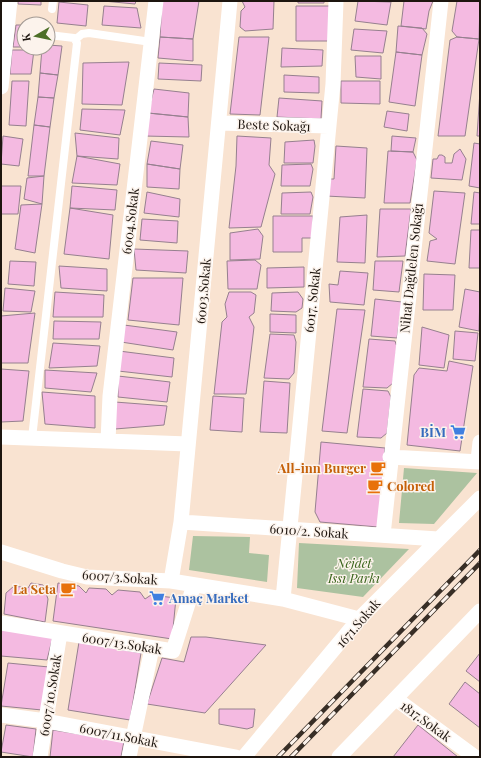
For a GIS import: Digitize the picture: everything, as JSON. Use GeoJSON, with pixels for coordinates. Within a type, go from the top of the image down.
{"type":"FeatureCollection","features":[{"type":"Feature","properties":{"kind":"street"},"geometry":{"type":"LineString","coordinates":[[1,87],[10,1]]}},
{"type":"Feature","properties":{"kind":"street","name":"6004.Sokak"},"geometry":{"type":"LineString","coordinates":[[108,441],[110,396],[150,42],[156,1]]}},
{"type":"Feature","properties":{"kind":"street","name":"6003.Sokak"},"geometry":{"type":"LineString","coordinates":[[171,581],[181,522],[230,1]]}},
{"type":"Feature","properties":{"kind":"street","name":"6017. Sokak"},"geometry":{"type":"LineString","coordinates":[[283,599],[333,84],[336,1]]}},
{"type":"Feature","properties":{"kind":"street","name":"Nihat Dağdelen Sokağı"},"geometry":{"type":"LineString","coordinates":[[382,535],[441,1]]}},
{"type":"Feature","properties":{"kind":"street","name":"Beste Sokağı"},"geometry":{"type":"LineString","coordinates":[[219,123],[329,126]]}},
{"type":"Feature","properties":{"kind":"street"},"geometry":{"type":"LineString","coordinates":[[1,437],[188,444]]}},
{"type":"Feature","properties":{"kind":"street"},"geometry":{"type":"LineString","coordinates":[[390,456],[479,461],[480,442]]}},
{"type":"Feature","properties":{"kind":"street","name":"1671.Sokak"},"geometry":{"type":"LineString","coordinates":[[244,757],[359,619],[480,498]]}},
{"type":"Feature","properties":{"kind":"street","name":"6010/2. Sokak"},"geometry":{"type":"LineString","coordinates":[[181,522],[438,539]]}},
{"type":"Feature","properties":{"kind":"street","name":"6007/3.Sokak"},"geometry":{"type":"LineString","coordinates":[[1,552],[62,571],[87,577],[171,581],[283,599],[359,619]]}},
{"type":"Feature","properties":{"kind":"street","name":"6007/13.Sokak"},"geometry":{"type":"LineString","coordinates":[[1,623],[173,651],[194,585]]}},
{"type":"Feature","properties":{"kind":"street"},"geometry":{"type":"LineString","coordinates":[[339,757],[480,611]]}},
{"type":"Feature","properties":{"kind":"street","name":"6007/10.Sokak"},"geometry":{"type":"LineString","coordinates":[[40,757],[60,633]]}},
{"type":"Feature","properties":{"kind":"street"},"geometry":{"type":"LineString","coordinates":[[129,757],[152,648]]}},
{"type":"Feature","properties":{"kind":"street","name":"1817.Sokak"},"geometry":{"type":"LineString","coordinates":[[396,699],[475,757]]}},
{"type":"Feature","properties":{"kind":"street","name":"6007/11.Sokak"},"geometry":{"type":"LineString","coordinates":[[1,715],[46,721],[236,757]]}},
{"type":"Feature","properties":{"kind":"lane"},"geometry":{"type":"LineString","coordinates":[[56,36],[76,39],[86,33],[150,42]]}},
{"type":"Feature","properties":{"kind":"lane"},"geometry":{"type":"LineString","coordinates":[[32,438],[77,43],[76,39]]}},
{"type":"Feature","properties":{"kind":"green space"},"geometry":{"type":"Polygon","coordinates":[[[404,468],[477,473],[434,524],[399,523],[404,468]]]}},
{"type":"Feature","properties":{"kind":"green space"},"geometry":{"type":"Polygon","coordinates":[[[193,536],[250,537],[249,553],[269,555],[267,582],[189,570],[193,536]]]}},
{"type":"Feature","properties":{"kind":"green space","name":"Nejdet Issı Parkı"},"geometry":{"type":"Polygon","coordinates":[[[299,543],[409,549],[363,597],[297,588],[299,543]]]}},
{"type":"Feature","properties":{"kind":"building"},"geometry":{"type":"Polygon","coordinates":[[[18,1],[41,1],[41,5],[18,4],[18,1]]]}},
{"type":"Feature","properties":{"kind":"building"},"geometry":{"type":"Polygon","coordinates":[[[103,1],[136,1],[135,4],[103,1]]]}},
{"type":"Feature","properties":{"kind":"building"},"geometry":{"type":"Polygon","coordinates":[[[162,1],[199,1],[193,39],[160,37],[162,1]]]}},
{"type":"Feature","properties":{"kind":"building"},"geometry":{"type":"Polygon","coordinates":[[[242,1],[274,1],[273,29],[245,31],[240,27],[241,11],[245,7],[242,1]]]}},
{"type":"Feature","properties":{"kind":"building"},"geometry":{"type":"Polygon","coordinates":[[[298,1],[324,1],[324,3],[298,3],[298,1]]]}},
{"type":"Feature","properties":{"kind":"building"},"geometry":{"type":"Polygon","coordinates":[[[358,1],[391,2],[387,25],[355,21],[358,1]]]}},
{"type":"Feature","properties":{"kind":"building"},"geometry":{"type":"Polygon","coordinates":[[[404,1],[433,1],[429,11],[426,29],[401,26],[404,1]]]}},
{"type":"Feature","properties":{"kind":"building"},"geometry":{"type":"Polygon","coordinates":[[[457,1],[480,1],[479,39],[457,37],[452,31],[457,1]]]}},
{"type":"Feature","properties":{"kind":"building"},"geometry":{"type":"Polygon","coordinates":[[[59,2],[88,5],[86,26],[57,23],[59,2]]]}},
{"type":"Feature","properties":{"kind":"building"},"geometry":{"type":"Polygon","coordinates":[[[104,6],[137,8],[141,28],[102,25],[104,6]]]}},
{"type":"Feature","properties":{"kind":"building"},"geometry":{"type":"Polygon","coordinates":[[[296,6],[330,6],[329,41],[296,41],[296,6]]]}},
{"type":"Feature","properties":{"kind":"building"},"geometry":{"type":"Polygon","coordinates":[[[16,25],[16,47],[13,47],[16,25]]]}},
{"type":"Feature","properties":{"kind":"building"},"geometry":{"type":"Polygon","coordinates":[[[398,26],[422,28],[427,34],[422,55],[396,52],[398,26]]]}},
{"type":"Feature","properties":{"kind":"building"},"geometry":{"type":"Polygon","coordinates":[[[354,29],[387,31],[383,53],[351,50],[354,29]]]}},
{"type":"Feature","properties":{"kind":"building"},"geometry":{"type":"Polygon","coordinates":[[[160,37],[193,39],[193,61],[158,58],[160,37]]]}},
{"type":"Feature","properties":{"kind":"building"},"geometry":{"type":"Polygon","coordinates":[[[239,37],[269,37],[260,115],[230,114],[239,37]]]}},
{"type":"Feature","properties":{"kind":"building"},"geometry":{"type":"Polygon","coordinates":[[[457,37],[479,39],[465,136],[438,136],[450,40],[457,37]]]}},
{"type":"Feature","properties":{"kind":"building"},"geometry":{"type":"Polygon","coordinates":[[[56,46],[62,46],[58,75],[40,73],[41,56],[56,56],[56,46]]]}},
{"type":"Feature","properties":{"kind":"building"},"geometry":{"type":"Polygon","coordinates":[[[282,48],[323,50],[322,66],[281,67],[282,48]]]}},
{"type":"Feature","properties":{"kind":"building"},"geometry":{"type":"Polygon","coordinates":[[[12,50],[16,50],[16,56],[33,56],[31,74],[10,74],[12,50]]]}},
{"type":"Feature","properties":{"kind":"building"},"geometry":{"type":"Polygon","coordinates":[[[396,52],[422,55],[415,106],[389,102],[396,52]]]}},
{"type":"Feature","properties":{"kind":"building"},"geometry":{"type":"Polygon","coordinates":[[[355,56],[381,56],[381,79],[356,77],[355,56]]]}},
{"type":"Feature","properties":{"kind":"building"},"geometry":{"type":"Polygon","coordinates":[[[129,62],[122,105],[82,104],[83,63],[129,62]]]}},
{"type":"Feature","properties":{"kind":"building"},"geometry":{"type":"Polygon","coordinates":[[[159,63],[202,65],[201,81],[158,79],[159,63]]]}},
{"type":"Feature","properties":{"kind":"building"},"geometry":{"type":"Polygon","coordinates":[[[40,73],[58,75],[54,98],[38,97],[40,73]]]}},
{"type":"Feature","properties":{"kind":"building"},"geometry":{"type":"Polygon","coordinates":[[[284,75],[319,77],[319,93],[284,92],[284,75]]]}},
{"type":"Feature","properties":{"kind":"building"},"geometry":{"type":"Polygon","coordinates":[[[12,81],[29,81],[26,126],[9,125],[12,81]]]}},
{"type":"Feature","properties":{"kind":"building"},"geometry":{"type":"Polygon","coordinates":[[[341,81],[380,81],[380,104],[341,103],[341,81]]]}},
{"type":"Feature","properties":{"kind":"building"},"geometry":{"type":"Polygon","coordinates":[[[154,89],[189,93],[188,117],[148,113],[154,89]]]}},
{"type":"Feature","properties":{"kind":"building"},"geometry":{"type":"Polygon","coordinates":[[[480,91],[480,136],[477,136],[480,91]]]}},
{"type":"Feature","properties":{"kind":"building"},"geometry":{"type":"Polygon","coordinates":[[[38,97],[54,98],[50,127],[34,125],[38,97]]]}},
{"type":"Feature","properties":{"kind":"building"},"geometry":{"type":"Polygon","coordinates":[[[279,98],[322,101],[321,119],[277,117],[279,98]]]}},
{"type":"Feature","properties":{"kind":"building"},"geometry":{"type":"Polygon","coordinates":[[[82,109],[125,110],[120,135],[80,130],[82,109]]]}},
{"type":"Feature","properties":{"kind":"building"},"geometry":{"type":"Polygon","coordinates":[[[387,111],[409,114],[407,131],[384,127],[387,111]]]}},
{"type":"Feature","properties":{"kind":"building"},"geometry":{"type":"Polygon","coordinates":[[[148,113],[188,117],[189,137],[144,136],[148,113]]]}},
{"type":"Feature","properties":{"kind":"building"},"geometry":{"type":"Polygon","coordinates":[[[34,125],[50,127],[44,176],[28,176],[34,125]]]}},
{"type":"Feature","properties":{"kind":"building"},"geometry":{"type":"Polygon","coordinates":[[[75,133],[119,138],[118,159],[77,156],[75,133]]]}},
{"type":"Feature","properties":{"kind":"building"},"geometry":{"type":"Polygon","coordinates":[[[3,136],[23,139],[19,166],[1,164],[3,136]]]}},
{"type":"Feature","properties":{"kind":"building"},"geometry":{"type":"Polygon","coordinates":[[[237,136],[271,138],[269,165],[275,174],[261,227],[229,228],[236,166],[237,136]]]}},
{"type":"Feature","properties":{"kind":"building"},"geometry":{"type":"Polygon","coordinates":[[[392,136],[416,138],[413,152],[391,151],[392,136]]]}},
{"type":"Feature","properties":{"kind":"building"},"geometry":{"type":"Polygon","coordinates":[[[314,140],[315,146],[313,163],[284,163],[285,142],[314,140]]]}},
{"type":"Feature","properties":{"kind":"building"},"geometry":{"type":"Polygon","coordinates":[[[151,141],[183,145],[180,169],[147,164],[151,141]]]}},
{"type":"Feature","properties":{"kind":"building"},"geometry":{"type":"Polygon","coordinates":[[[474,143],[480,144],[480,188],[469,186],[474,143]]]}},
{"type":"Feature","properties":{"kind":"building"},"geometry":{"type":"Polygon","coordinates":[[[336,146],[367,148],[365,198],[326,196],[328,179],[334,179],[336,146]]]}},
{"type":"Feature","properties":{"kind":"building"},"geometry":{"type":"Polygon","coordinates":[[[460,149],[466,159],[462,180],[431,178],[433,159],[437,159],[439,155],[442,155],[445,157],[445,163],[452,163],[454,154],[460,149]]]}},
{"type":"Feature","properties":{"kind":"building"},"geometry":{"type":"Polygon","coordinates":[[[388,151],[413,152],[417,160],[410,203],[384,203],[388,151]]]}},
{"type":"Feature","properties":{"kind":"building"},"geometry":{"type":"Polygon","coordinates":[[[77,156],[120,164],[117,185],[72,183],[77,156]]]}},
{"type":"Feature","properties":{"kind":"building"},"geometry":{"type":"Polygon","coordinates":[[[147,164],[180,169],[179,189],[147,187],[147,164]]]}},
{"type":"Feature","properties":{"kind":"building"},"geometry":{"type":"Polygon","coordinates":[[[311,164],[313,169],[310,186],[281,186],[282,165],[311,164]]]}},
{"type":"Feature","properties":{"kind":"building"},"geometry":{"type":"Polygon","coordinates":[[[44,176],[42,204],[24,199],[27,178],[44,176]]]}},
{"type":"Feature","properties":{"kind":"building"},"geometry":{"type":"Polygon","coordinates":[[[1,186],[21,186],[18,214],[1,214],[1,186]]]}},
{"type":"Feature","properties":{"kind":"building"},"geometry":{"type":"Polygon","coordinates":[[[72,186],[117,190],[115,210],[70,208],[72,186]]]}},
{"type":"Feature","properties":{"kind":"building"},"geometry":{"type":"Polygon","coordinates":[[[434,191],[465,193],[455,264],[427,261],[430,241],[437,239],[429,233],[434,191]]]}},
{"type":"Feature","properties":{"kind":"building"},"geometry":{"type":"Polygon","coordinates":[[[147,192],[180,199],[179,217],[144,213],[147,192]]]}},
{"type":"Feature","properties":{"kind":"building"},"geometry":{"type":"Polygon","coordinates":[[[311,192],[313,197],[310,214],[281,214],[282,193],[311,192]]]}},
{"type":"Feature","properties":{"kind":"building"},"geometry":{"type":"Polygon","coordinates":[[[474,192],[480,193],[480,224],[471,224],[474,192]]]}},
{"type":"Feature","properties":{"kind":"building"},"geometry":{"type":"Polygon","coordinates":[[[42,204],[35,253],[15,249],[21,205],[42,204]]]}},
{"type":"Feature","properties":{"kind":"building"},"geometry":{"type":"Polygon","coordinates":[[[70,208],[113,215],[109,259],[64,254],[70,208]]]}},
{"type":"Feature","properties":{"kind":"building"},"geometry":{"type":"Polygon","coordinates":[[[380,209],[411,209],[405,256],[377,257],[380,209]]]}},
{"type":"Feature","properties":{"kind":"building"},"geometry":{"type":"Polygon","coordinates":[[[367,215],[365,263],[337,262],[340,217],[367,215]]]}},
{"type":"Feature","properties":{"kind":"building"},"geometry":{"type":"Polygon","coordinates":[[[273,216],[313,216],[313,238],[302,238],[302,252],[273,252],[273,216]]]}},
{"type":"Feature","properties":{"kind":"building"},"geometry":{"type":"Polygon","coordinates":[[[142,219],[178,221],[177,243],[140,240],[142,219]]]}},
{"type":"Feature","properties":{"kind":"building"},"geometry":{"type":"Polygon","coordinates":[[[258,229],[263,236],[260,259],[230,260],[230,233],[258,229]]]}},
{"type":"Feature","properties":{"kind":"building"},"geometry":{"type":"Polygon","coordinates":[[[471,230],[480,230],[480,268],[469,268],[471,230]]]}},
{"type":"Feature","properties":{"kind":"building"},"geometry":{"type":"Polygon","coordinates":[[[134,249],[188,251],[186,273],[136,270],[134,249]]]}},
{"type":"Feature","properties":{"kind":"building"},"geometry":{"type":"Polygon","coordinates":[[[255,260],[261,265],[257,289],[228,289],[227,261],[255,260]]]}},
{"type":"Feature","properties":{"kind":"building"},"geometry":{"type":"Polygon","coordinates":[[[10,261],[36,262],[34,286],[8,284],[10,261]]]}},
{"type":"Feature","properties":{"kind":"building"},"geometry":{"type":"Polygon","coordinates":[[[375,261],[403,261],[399,292],[373,290],[375,261]]]}},
{"type":"Feature","properties":{"kind":"building"},"geometry":{"type":"Polygon","coordinates":[[[59,266],[107,269],[107,291],[61,288],[59,266]]]}},
{"type":"Feature","properties":{"kind":"building"},"geometry":{"type":"Polygon","coordinates":[[[304,267],[304,287],[267,288],[267,268],[304,267]]]}},
{"type":"Feature","properties":{"kind":"building"},"geometry":{"type":"Polygon","coordinates":[[[340,271],[368,273],[364,305],[330,302],[329,284],[338,285],[340,271]]]}},
{"type":"Feature","properties":{"kind":"building"},"geometry":{"type":"Polygon","coordinates":[[[424,274],[455,275],[453,310],[423,310],[424,274]]]}},
{"type":"Feature","properties":{"kind":"building"},"geometry":{"type":"Polygon","coordinates":[[[133,278],[183,278],[179,325],[128,320],[133,278]]]}},
{"type":"Feature","properties":{"kind":"building"},"geometry":{"type":"Polygon","coordinates":[[[5,288],[35,291],[31,312],[3,311],[5,288]]]}},
{"type":"Feature","properties":{"kind":"building"},"geometry":{"type":"Polygon","coordinates":[[[465,289],[480,292],[479,331],[459,327],[465,289]]]}},
{"type":"Feature","properties":{"kind":"building"},"geometry":{"type":"Polygon","coordinates":[[[55,292],[104,295],[103,317],[53,317],[55,292]]]}},
{"type":"Feature","properties":{"kind":"building"},"geometry":{"type":"Polygon","coordinates":[[[229,292],[251,292],[256,295],[254,313],[249,317],[254,327],[246,394],[214,394],[222,322],[227,317],[225,304],[229,292]]]}},
{"type":"Feature","properties":{"kind":"building"},"geometry":{"type":"Polygon","coordinates":[[[298,292],[303,299],[302,308],[296,312],[271,311],[272,293],[298,292]]]}},
{"type":"Feature","properties":{"kind":"building"},"geometry":{"type":"Polygon","coordinates":[[[375,299],[402,302],[397,338],[371,336],[375,299]]]}},
{"type":"Feature","properties":{"kind":"building"},"geometry":{"type":"Polygon","coordinates":[[[337,309],[365,310],[347,433],[322,431],[337,309]]]}},
{"type":"Feature","properties":{"kind":"building"},"geometry":{"type":"Polygon","coordinates":[[[35,313],[28,363],[1,363],[1,316],[35,313]]]}},
{"type":"Feature","properties":{"kind":"building"},"geometry":{"type":"Polygon","coordinates":[[[270,314],[296,315],[296,333],[270,332],[270,314]]]}},
{"type":"Feature","properties":{"kind":"building"},"geometry":{"type":"Polygon","coordinates":[[[54,321],[101,322],[99,339],[53,339],[54,321]]]}},
{"type":"Feature","properties":{"kind":"building"},"geometry":{"type":"Polygon","coordinates":[[[124,325],[177,332],[173,350],[121,342],[124,325]]]}},
{"type":"Feature","properties":{"kind":"building"},"geometry":{"type":"Polygon","coordinates":[[[422,327],[449,335],[444,368],[419,365],[422,327]]]}},
{"type":"Feature","properties":{"kind":"building"},"geometry":{"type":"Polygon","coordinates":[[[455,331],[478,333],[475,361],[453,359],[455,331]]]}},
{"type":"Feature","properties":{"kind":"building"},"geometry":{"type":"Polygon","coordinates":[[[270,334],[294,335],[296,342],[294,373],[289,379],[264,378],[270,334]]]}},
{"type":"Feature","properties":{"kind":"building"},"geometry":{"type":"Polygon","coordinates":[[[369,339],[395,341],[397,347],[393,383],[387,388],[363,387],[369,339]]]}},
{"type":"Feature","properties":{"kind":"building"},"geometry":{"type":"Polygon","coordinates":[[[53,343],[100,346],[97,366],[49,368],[53,343]]]}},
{"type":"Feature","properties":{"kind":"building"},"geometry":{"type":"Polygon","coordinates":[[[119,351],[174,358],[172,377],[118,371],[119,351]]]}},
{"type":"Feature","properties":{"kind":"building"},"geometry":{"type":"Polygon","coordinates":[[[449,361],[473,366],[460,451],[407,445],[414,375],[419,368],[447,371],[449,361]]]}},
{"type":"Feature","properties":{"kind":"building"},"geometry":{"type":"Polygon","coordinates":[[[1,369],[29,371],[23,421],[1,422],[1,369]]]}},
{"type":"Feature","properties":{"kind":"building"},"geometry":{"type":"Polygon","coordinates":[[[45,370],[97,373],[91,392],[45,388],[45,370]]]}},
{"type":"Feature","properties":{"kind":"building"},"geometry":{"type":"Polygon","coordinates":[[[118,376],[170,382],[167,402],[118,397],[118,376]]]}},
{"type":"Feature","properties":{"kind":"building"},"geometry":{"type":"Polygon","coordinates":[[[264,381],[290,383],[287,433],[260,432],[264,381]]]}},
{"type":"Feature","properties":{"kind":"building"},"geometry":{"type":"Polygon","coordinates":[[[363,389],[388,391],[391,397],[387,433],[381,438],[357,437],[363,389]]]}},
{"type":"Feature","properties":{"kind":"building"},"geometry":{"type":"Polygon","coordinates":[[[42,392],[95,396],[95,428],[45,424],[42,392]]]}},
{"type":"Feature","properties":{"kind":"building"},"geometry":{"type":"Polygon","coordinates":[[[213,396],[244,398],[242,432],[210,430],[213,396]]]}},
{"type":"Feature","properties":{"kind":"building"},"geometry":{"type":"Polygon","coordinates":[[[115,402],[167,406],[164,425],[115,429],[115,402]]]}},
{"type":"Feature","properties":{"kind":"building"},"geometry":{"type":"Polygon","coordinates":[[[321,442],[385,448],[378,527],[320,522],[315,512],[321,442]]]}},
{"type":"Feature","properties":{"kind":"building"},"geometry":{"type":"Polygon","coordinates":[[[31,583],[43,585],[48,599],[45,622],[4,614],[6,593],[14,586],[28,588],[31,583]]]}},
{"type":"Feature","properties":{"kind":"building"},"geometry":{"type":"Polygon","coordinates":[[[58,583],[79,586],[86,593],[89,588],[106,589],[112,595],[118,590],[140,592],[145,599],[151,595],[176,598],[172,639],[53,621],[58,583]]]}},
{"type":"Feature","properties":{"kind":"building"},"geometry":{"type":"Polygon","coordinates":[[[1,627],[53,636],[47,660],[1,656],[1,627]]]}},
{"type":"Feature","properties":{"kind":"building"},"geometry":{"type":"Polygon","coordinates":[[[191,637],[206,637],[266,645],[205,713],[147,704],[162,658],[184,662],[191,637]]]}},
{"type":"Feature","properties":{"kind":"building"},"geometry":{"type":"Polygon","coordinates":[[[79,642],[141,653],[130,720],[68,710],[79,642]]]}},
{"type":"Feature","properties":{"kind":"building"},"geometry":{"type":"Polygon","coordinates":[[[480,653],[480,682],[466,671],[480,653]]]}},
{"type":"Feature","properties":{"kind":"building"},"geometry":{"type":"Polygon","coordinates":[[[8,663],[49,667],[42,710],[1,706],[8,663]]]}},
{"type":"Feature","properties":{"kind":"building"},"geometry":{"type":"Polygon","coordinates":[[[465,682],[480,694],[480,728],[449,704],[465,682]]]}},
{"type":"Feature","properties":{"kind":"building"},"geometry":{"type":"Polygon","coordinates":[[[219,709],[255,709],[253,727],[247,729],[219,724],[219,709]]]}},
{"type":"Feature","properties":{"kind":"building"},"geometry":{"type":"Polygon","coordinates":[[[6,725],[36,729],[33,757],[1,752],[6,725]]]}},
{"type":"Feature","properties":{"kind":"building"},"geometry":{"type":"Polygon","coordinates":[[[418,725],[458,757],[393,757],[418,725]]]}},
{"type":"Feature","properties":{"kind":"building"},"geometry":{"type":"Polygon","coordinates":[[[53,730],[124,741],[121,757],[50,757],[53,730]]]}},
{"type":"Feature","properties":{"kind":"railway"},"geometry":{"type":"LineString","coordinates":[[278,757],[480,550]]}},
{"type":"Feature","properties":{"kind":"railway"},"geometry":{"type":"LineString","coordinates":[[291,757],[480,563]]}},
{"type":"Feature","properties":{"kind":"place","name":"BİM"},"geometry":{"type":"Point","coordinates":[458,432]}},
{"type":"Feature","properties":{"kind":"place","name":"All-inn Burger"},"geometry":{"type":"Point","coordinates":[378,468]}},
{"type":"Feature","properties":{"kind":"place","name":"Colored"},"geometry":{"type":"Point","coordinates":[375,486]}},
{"type":"Feature","properties":{"kind":"place","name":"La Seta"},"geometry":{"type":"Point","coordinates":[68,589]}},
{"type":"Feature","properties":{"kind":"place","name":"Amaç Market"},"geometry":{"type":"Point","coordinates":[157,598]}}]}
